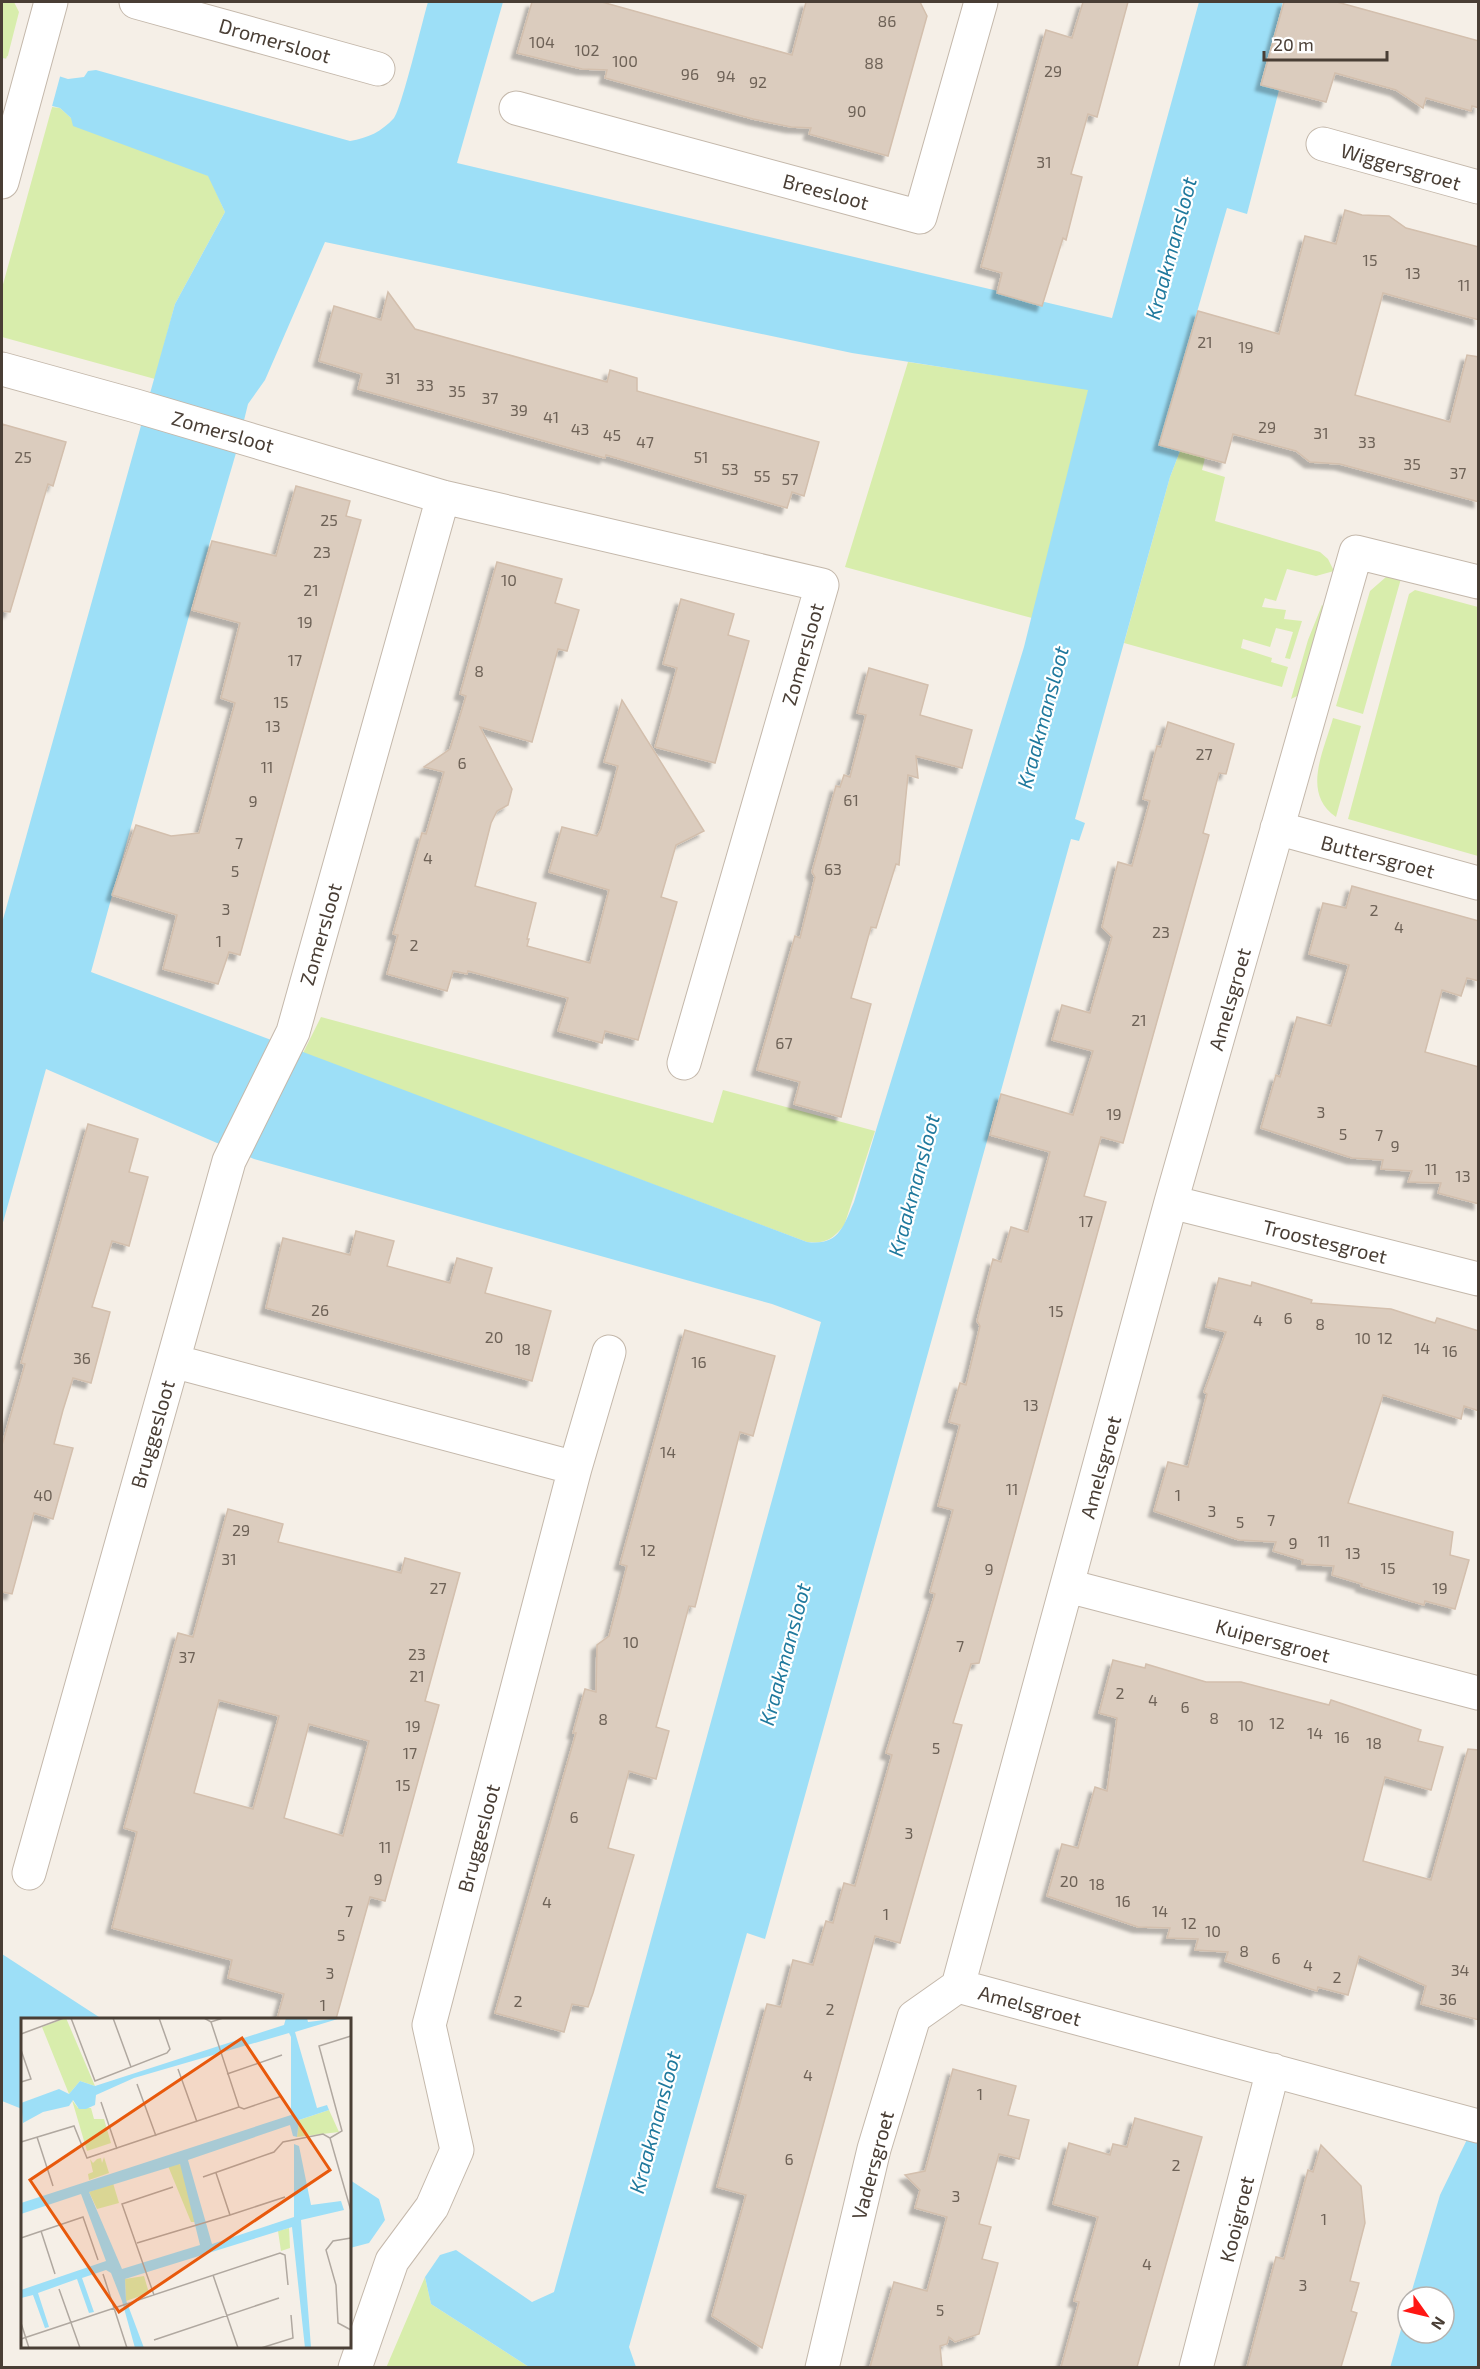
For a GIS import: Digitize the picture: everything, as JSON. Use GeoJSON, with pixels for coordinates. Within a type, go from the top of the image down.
{"type":"FeatureCollection","features":[{"type":"Feature","properties":{"kind":"street"},"geometry":{"type":"LineString","coordinates":[[2,174],[51,2]]}},
{"type":"Feature","properties":{"kind":"street","name":"Dromersloot"},"geometry":{"type":"LineString","coordinates":[[136,2],[378,69]]}},
{"type":"Feature","properties":{"kind":"street","name":"Breesloot"},"geometry":{"type":"LineString","coordinates":[[516,108],[920,217],[981,2]]}},
{"type":"Feature","properties":{"kind":"street","name":"Wiggersgroet"},"geometry":{"type":"LineString","coordinates":[[1323,144],[1479,187]]}},
{"type":"Feature","properties":{"kind":"street","name":"Zomersloot"},"geometry":{"type":"LineString","coordinates":[[2,369],[136,406],[443,498],[822,585],[684,1063]]}},
{"type":"Feature","properties":{"kind":"street","name":"Zomersloot"},"geometry":{"type":"LineString","coordinates":[[172,1361],[229,1161],[292,1032],[443,498]]}},
{"type":"Feature","properties":{"kind":"street","name":"Amelsgroet"},"geometry":{"type":"LineString","coordinates":[[1473,2124],[958,1986],[1171,1202],[1356,552],[1479,582]]}},
{"type":"Feature","properties":{"kind":"street","name":"Buttersgroet"},"geometry":{"type":"LineString","coordinates":[[1276,828],[1479,883]]}},
{"type":"Feature","properties":{"kind":"street","name":"Troostesgroet"},"geometry":{"type":"LineString","coordinates":[[1171,1202],[1479,1279]]}},
{"type":"Feature","properties":{"kind":"street","name":"Bruggesloot"},"geometry":{"type":"LineString","coordinates":[[355,2367],[392,2261],[432,2207],[457,2150],[429,2025],[575,1468],[609,1352]]}},
{"type":"Feature","properties":{"kind":"street","name":"Bruggesloot"},"geometry":{"type":"LineString","coordinates":[[29,1873],[172,1361],[575,1468]]}},
{"type":"Feature","properties":{"kind":"street","name":"Kuipersgroet"},"geometry":{"type":"LineString","coordinates":[[1068,1586],[1479,1693]]}},
{"type":"Feature","properties":{"kind":"street","name":"Vadersgroet"},"geometry":{"type":"LineString","coordinates":[[822,2367],[874,2149],[915,2017],[958,1986]]}},
{"type":"Feature","properties":{"kind":"street","name":"Kooigroet"},"geometry":{"type":"LineString","coordinates":[[1196,2367],[1273,2070]]}},
{"type":"Feature","properties":{"kind":"green space"},"geometry":{"type":"Polygon","coordinates":[[[2,2],[14,2],[19,12],[7,59],[2,58],[2,2]]]}},
{"type":"Feature","properties":{"kind":"green space"},"geometry":{"type":"Polygon","coordinates":[[[52,107],[60,108],[71,118],[209,176],[225,212],[175,304],[155,379],[2,337],[2,288],[52,107]]]}},
{"type":"Feature","properties":{"kind":"green space"},"geometry":{"type":"Polygon","coordinates":[[[908,362],[1089,389],[1032,618],[845,567],[908,362]]]}},
{"type":"Feature","properties":{"kind":"green space"},"geometry":{"type":"Polygon","coordinates":[[[1180,451],[1205,458],[1202,470],[1225,477],[1215,521],[1320,552],[1328,559],[1334,571],[1316,576],[1287,569],[1276,601],[1265,598],[1262,607],[1286,610],[1284,619],[1302,621],[1290,659],[1285,658],[1293,632],[1276,628],[1270,647],[1243,639],[1241,648],[1272,658],[1271,662],[1288,667],[1282,687],[1124,643],[1170,477],[1180,451]]]}},
{"type":"Feature","properties":{"kind":"green space"},"geometry":{"type":"Polygon","coordinates":[[[1402,575],[1363,714],[1336,706],[1370,591],[1386,577],[1402,575]]]}},
{"type":"Feature","properties":{"kind":"green space"},"geometry":{"type":"Polygon","coordinates":[[[1415,590],[1478,607],[1478,856],[1348,819],[1409,594],[1415,590]]]}},
{"type":"Feature","properties":{"kind":"green space"},"geometry":{"type":"Polygon","coordinates":[[[1322,605],[1330,611],[1303,693],[1291,699],[1308,640],[1322,605]]]}},
{"type":"Feature","properties":{"kind":"green space"},"geometry":{"type":"Polygon","coordinates":[[[1333,718],[1361,726],[1336,817],[1325,807],[1317,784],[1321,757],[1333,718]]]}},
{"type":"Feature","properties":{"kind":"green space"},"geometry":{"type":"Polygon","coordinates":[[[321,1017],[713,1123],[723,1090],[875,1131],[844,1226],[827,1240],[807,1242],[303,1053],[321,1017]]]}},
{"type":"Feature","properties":{"kind":"green space"},"geometry":{"type":"Polygon","coordinates":[[[425,2277],[431,2304],[529,2367],[386,2368],[425,2277]]]}},
{"type":"Feature","properties":{"kind":"water","name":"Kraakmansloot"},"geometry":{"type":"Polygon","coordinates":[[[428,2],[503,2],[457,163],[1112,318],[1199,2],[1283,2],[1260,85],[1279,90],[1247,214],[1227,208],[1159,444],[1180,451],[1170,477],[1075,819],[1085,823],[1079,841],[1071,839],[765,1939],[747,1933],[629,2347],[636,2367],[529,2367],[431,2304],[425,2277],[440,2255],[456,2250],[532,2302],[554,2292],[821,1322],[772,1304],[254,1159],[46,1069],[2,1226],[2,923],[175,304],[225,212],[208,176],[73,126],[71,118],[60,108],[2,93],[2,58],[68,79],[84,77],[88,71],[96,70],[350,141],[374,134],[394,118],[407,82],[428,2]],[[325,242],[265,380],[248,404],[91,972],[807,1242],[826,1241],[833,1238],[842,1227],[854,1202],[1024,647],[1088,390],[852,353],[325,242]]]}},
{"type":"Feature","properties":{"kind":"water"},"geometry":{"type":"Polygon","coordinates":[[[2,1954],[100,2018],[21,2018],[21,2109],[2,2101],[2,1954]]]}},
{"type":"Feature","properties":{"kind":"water"},"geometry":{"type":"Polygon","coordinates":[[[1478,2117],[1478,2367],[1390,2368],[1397,2345],[1456,2345],[1456,2285],[1414,2285],[1440,2195],[1478,2117]]]}},
{"type":"Feature","properties":{"kind":"water"},"geometry":{"type":"Polygon","coordinates":[[[351,2181],[379,2199],[385,2220],[369,2243],[351,2248],[351,2181]]]}},
{"type":"Feature","properties":{"kind":"pier"},"geometry":{"type":"Polygon","coordinates":[[[7,56],[61,73],[51,110],[2,96],[2,58],[6,59],[7,56]]]}},
{"type":"Feature","properties":{"kind":"building"},"geometry":{"type":"Polygon","coordinates":[[[532,2],[602,2],[792,55],[806,2],[920,2],[927,16],[888,156],[809,134],[811,128],[791,127],[753,119],[605,78],[607,70],[582,69],[517,53],[532,2]]]}},
{"type":"Feature","properties":{"kind":"building"},"geometry":{"type":"Polygon","coordinates":[[[1083,2],[1128,2],[1097,117],[1088,114],[1071,174],[1082,177],[1066,240],[1063,238],[1042,306],[997,293],[1002,273],[981,267],[1046,30],[1072,38],[1083,2]]]}},
{"type":"Feature","properties":{"kind":"building"},"geometry":{"type":"Polygon","coordinates":[[[1284,2],[1337,2],[1479,41],[1479,108],[1472,106],[1471,111],[1426,98],[1423,108],[1396,90],[1335,73],[1326,102],[1261,85],[1284,2]]]}},
{"type":"Feature","properties":{"kind":"building"},"geometry":{"type":"Polygon","coordinates":[[[1345,210],[1362,215],[1389,216],[1406,228],[1479,247],[1479,320],[1383,293],[1355,395],[1450,422],[1467,355],[1479,357],[1479,502],[1340,464],[1310,462],[1296,451],[1233,434],[1225,463],[1159,445],[1198,311],[1279,334],[1305,236],[1336,244],[1345,210]]]}},
{"type":"Feature","properties":{"kind":"building"},"geometry":{"type":"Polygon","coordinates":[[[388,292],[415,329],[607,382],[610,370],[637,378],[637,391],[819,442],[804,496],[792,492],[787,508],[606,455],[605,458],[358,389],[362,374],[319,361],[334,306],[381,320],[388,292]]]}},
{"type":"Feature","properties":{"kind":"building"},"geometry":{"type":"Polygon","coordinates":[[[2,424],[66,442],[53,486],[48,484],[10,612],[2,611],[2,424]]]}},
{"type":"Feature","properties":{"kind":"building"},"geometry":{"type":"Polygon","coordinates":[[[296,486],[350,501],[346,516],[361,520],[240,955],[229,952],[218,984],[163,969],[177,915],[112,895],[136,825],[171,836],[199,833],[235,703],[221,698],[240,623],[192,610],[212,541],[276,556],[296,486]]]}},
{"type":"Feature","properties":{"kind":"building"},"geometry":{"type":"Polygon","coordinates":[[[497,562],[562,579],[555,603],[579,610],[567,651],[558,649],[532,742],[480,727],[512,789],[508,805],[497,811],[491,823],[475,886],[536,903],[527,946],[590,963],[609,890],[549,872],[562,827],[597,836],[601,829],[618,766],[604,762],[622,700],[704,831],[676,845],[661,897],[677,902],[638,1040],[605,1031],[602,1043],[558,1031],[568,998],[468,971],[467,974],[453,971],[447,991],[387,974],[398,935],[393,934],[422,833],[426,834],[444,772],[424,767],[450,749],[466,696],[460,694],[497,562]]]}},
{"type":"Feature","properties":{"kind":"building"},"geometry":{"type":"Polygon","coordinates":[[[681,599],[734,614],[728,635],[749,641],[715,763],[655,747],[677,668],[663,664],[681,599]]]}},
{"type":"Feature","properties":{"kind":"building"},"geometry":{"type":"Polygon","coordinates":[[[869,668],[928,685],[920,715],[972,730],[962,768],[916,756],[918,778],[908,775],[899,865],[896,864],[876,928],[871,927],[851,998],[871,1004],[841,1117],[794,1104],[800,1082],[757,1070],[795,936],[800,938],[815,877],[812,872],[836,786],[840,787],[844,775],[850,777],[866,715],[857,713],[869,668]]]}},
{"type":"Feature","properties":{"kind":"building"},"geometry":{"type":"Polygon","coordinates":[[[1168,722],[1234,744],[1226,774],[1219,773],[1203,833],[1209,835],[1123,1143],[1101,1137],[1084,1196],[1106,1202],[979,1663],[971,1664],[953,1723],[962,1725],[900,1943],[875,1936],[762,2348],[712,2316],[746,2195],[717,2187],[767,2004],[781,2007],[793,1960],[813,1965],[826,1921],[833,1923],[844,1883],[855,1886],[892,1755],[886,1753],[935,1594],[930,1592],[953,1510],[938,1506],[960,1425],[949,1422],[960,1383],[966,1385],[980,1326],[977,1321],[993,1259],[1001,1262],[1011,1227],[1028,1232],[1050,1152],[990,1135],[1001,1094],[1073,1115],[1093,1051],[1052,1040],[1062,1005],[1090,1013],[1112,937],[1102,927],[1118,862],[1132,866],[1150,801],[1143,799],[1157,746],[1161,747],[1168,722]]]}},
{"type":"Feature","properties":{"kind":"building"},"geometry":{"type":"Polygon","coordinates":[[[1352,886],[1479,921],[1479,981],[1467,978],[1461,996],[1442,990],[1425,1052],[1479,1067],[1479,1204],[1438,1193],[1441,1183],[1408,1182],[1412,1171],[1381,1169],[1383,1160],[1352,1158],[1261,1128],[1276,1075],[1280,1077],[1297,1017],[1331,1026],[1349,965],[1309,954],[1323,903],[1346,908],[1352,886]]]}},
{"type":"Feature","properties":{"kind":"building"},"geometry":{"type":"Polygon","coordinates":[[[88,1124],[138,1139],[129,1172],[148,1177],[129,1246],[112,1241],[92,1307],[110,1312],[91,1383],[73,1378],[63,1410],[54,1444],[73,1448],[53,1519],[34,1513],[12,1594],[2,1592],[2,1445],[25,1364],[21,1363],[88,1124]]]}},
{"type":"Feature","properties":{"kind":"building"},"geometry":{"type":"Polygon","coordinates":[[[356,1231],[394,1241],[387,1266],[450,1283],[457,1258],[492,1268],[485,1293],[551,1311],[532,1381],[266,1308],[283,1238],[350,1255],[356,1231]]]}},
{"type":"Feature","properties":{"kind":"building"},"geometry":{"type":"Polygon","coordinates":[[[1219,1278],[1251,1286],[1252,1282],[1312,1300],[1311,1303],[1391,1309],[1435,1323],[1437,1318],[1479,1331],[1479,1411],[1464,1406],[1461,1419],[1383,1395],[1348,1503],[1453,1532],[1450,1555],[1469,1560],[1455,1609],[1425,1601],[1424,1605],[1361,1586],[1362,1584],[1332,1575],[1334,1566],[1302,1564],[1303,1560],[1273,1551],[1276,1542],[1239,1540],[1154,1511],[1168,1462],[1188,1467],[1207,1394],[1204,1392],[1226,1332],[1206,1327],[1219,1278]]]}},
{"type":"Feature","properties":{"kind":"building"},"geometry":{"type":"Polygon","coordinates":[[[685,1330],[775,1356],[753,1436],[740,1432],[695,1607],[689,1606],[656,1727],[669,1731],[656,1779],[629,1771],[608,1848],[634,1855],[593,1993],[588,2007],[572,2004],[564,2032],[495,2013],[576,1733],[573,1733],[585,1689],[596,1692],[597,1645],[609,1636],[627,1566],[620,1564],[685,1330]]]}},
{"type":"Feature","properties":{"kind":"building"},"geometry":{"type":"Polygon","coordinates":[[[228,1509],[283,1524],[278,1542],[401,1573],[405,1558],[460,1573],[425,1701],[439,1705],[385,1901],[370,1897],[336,2018],[277,2018],[284,1994],[228,1978],[232,1960],[112,1928],[137,1832],[124,1828],[178,1633],[193,1637],[228,1509]],[[219,1700],[194,1793],[253,1809],[279,1716],[219,1700]],[[309,1724],[284,1818],[343,1836],[369,1741],[309,1724]]]}},
{"type":"Feature","properties":{"kind":"building"},"geometry":{"type":"Polygon","coordinates":[[[1113,1660],[1145,1668],[1146,1664],[1206,1682],[1241,1682],[1329,1705],[1331,1700],[1421,1730],[1418,1741],[1443,1747],[1431,1790],[1385,1777],[1363,1861],[1431,1880],[1468,1749],[1479,1750],[1479,2020],[1421,2004],[1426,1986],[1359,1956],[1348,1995],[1318,1987],[1317,1991],[1225,1961],[1228,1952],[1195,1950],[1198,1939],[1167,1938],[1170,1928],[1138,1927],[1047,1896],[1062,1844],[1078,1848],[1095,1787],[1107,1791],[1117,1718],[1099,1713],[1113,1660]]]}},
{"type":"Feature","properties":{"kind":"building"},"geometry":{"type":"Polygon","coordinates":[[[953,2069],[1016,2086],[1008,2115],[1029,2120],[1019,2159],[999,2154],[979,2224],[991,2227],[982,2259],[998,2263],[979,2334],[955,2342],[949,2337],[947,2344],[940,2346],[942,2367],[870,2367],[894,2282],[927,2291],[947,2217],[915,2208],[920,2190],[905,2175],[925,2171],[953,2069]]]}},
{"type":"Feature","properties":{"kind":"building"},"geometry":{"type":"Polygon","coordinates":[[[1135,2118],[1202,2137],[1137,2367],[1061,2367],[1079,2302],[1074,2301],[1098,2217],[1053,2204],[1069,2143],[1110,2155],[1113,2144],[1127,2147],[1135,2118]]]}},
{"type":"Feature","properties":{"kind":"building"},"geometry":{"type":"Polygon","coordinates":[[[1321,2145],[1361,2186],[1365,2223],[1350,2281],[1359,2283],[1351,2311],[1357,2313],[1341,2367],[1247,2367],[1276,2257],[1284,2259],[1308,2170],[1313,2172],[1321,2145]]]}}]}
